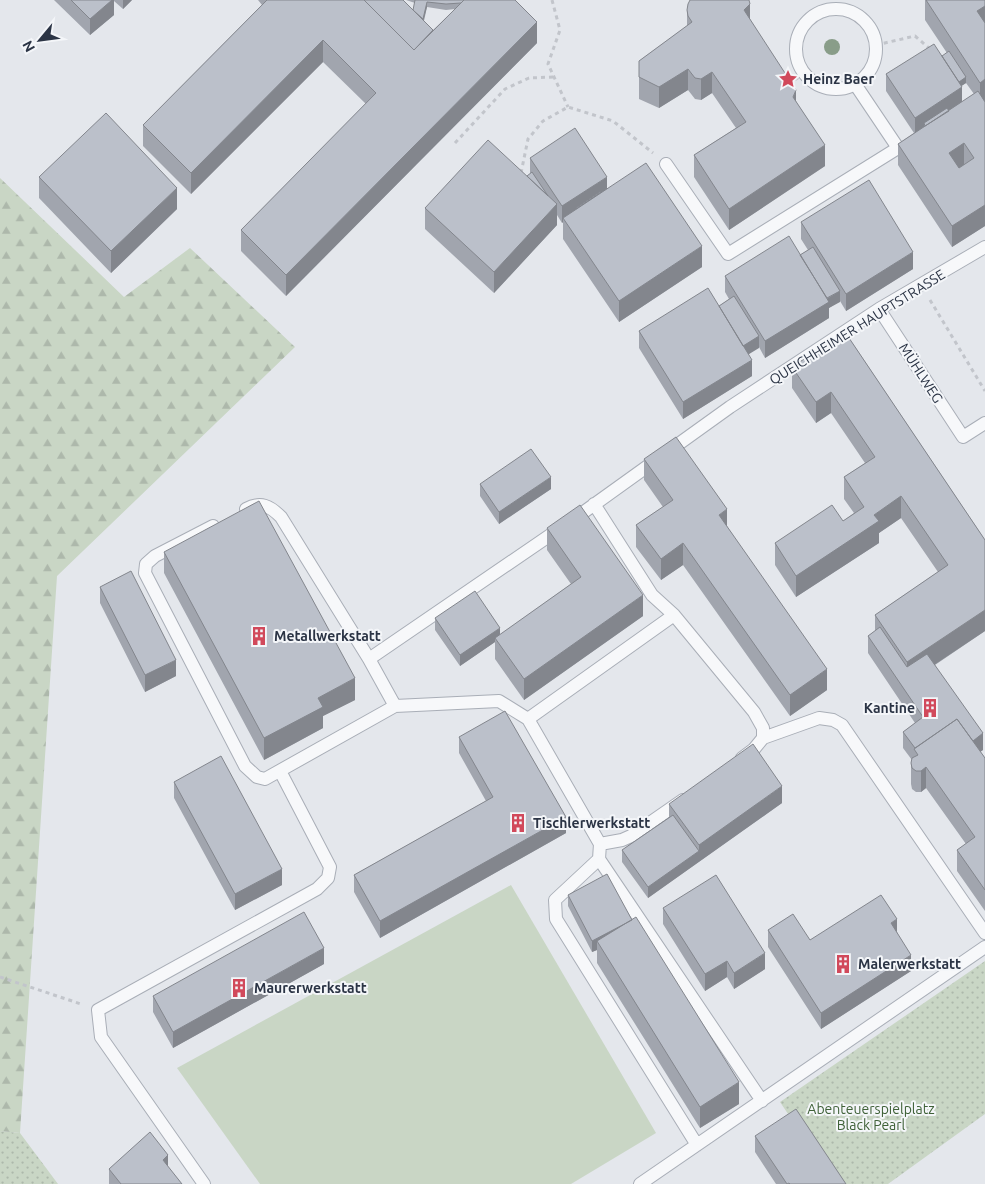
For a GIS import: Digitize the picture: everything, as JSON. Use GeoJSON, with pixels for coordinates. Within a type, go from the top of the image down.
{"type":"FeatureCollection","features":[{"type":"Feature","properties":{"kind":"lane"},"geometry":{"type":"LineString","coordinates":[[856,14],[858,0]]}},
{"type":"Feature","properties":{"kind":"lane"},"geometry":{"type":"LineString","coordinates":[[829,9],[842,9],[856,14],[866,22],[873,32],[876,45],[875,58],[870,70],[862,80],[838,89],[826,88],[814,83],[804,74],[798,62],[795,48],[798,34],[805,22],[816,14],[829,9]]}},
{"type":"Feature","properties":{"kind":"lane"},"geometry":{"type":"LineString","coordinates":[[666,164],[728,254],[898,148],[855,84]]}},
{"type":"Feature","properties":{"kind":"lane","name":"QUEICHHEIMER HAUPTSTRASSE"},"geometry":{"type":"LineString","coordinates":[[369,659],[594,504],[730,407],[880,309],[985,247]]}},
{"type":"Feature","properties":{"kind":"lane","name":"MÜHLWEG"},"geometry":{"type":"LineString","coordinates":[[880,309],[963,437],[985,422]]}},
{"type":"Feature","properties":{"kind":"lane"},"geometry":{"type":"LineString","coordinates":[[395,706],[369,659],[281,517],[271,507],[260,504],[251,506],[155,556],[146,564],[145,573],[245,766],[257,778],[265,779],[395,706],[499,701],[528,718],[600,844],[599,859],[762,1101]]}},
{"type":"Feature","properties":{"kind":"lane"},"geometry":{"type":"LineString","coordinates":[[594,504],[652,595],[674,615],[754,712],[763,728],[763,738]]}},
{"type":"Feature","properties":{"kind":"lane"},"geometry":{"type":"LineString","coordinates":[[528,718],[674,615]]}},
{"type":"Feature","properties":{"kind":"lane"},"geometry":{"type":"LineString","coordinates":[[731,765],[754,749],[763,738],[819,718],[833,720],[842,725],[985,933]]}},
{"type":"Feature","properties":{"kind":"lane"},"geometry":{"type":"LineString","coordinates":[[204,1184],[101,1037],[98,1010],[317,888],[328,878],[330,867],[280,771]]}},
{"type":"Feature","properties":{"kind":"lane"},"geometry":{"type":"LineString","coordinates":[[600,844],[622,840],[631,836],[692,792]]}},
{"type":"Feature","properties":{"kind":"lane"},"geometry":{"type":"LineString","coordinates":[[599,859],[555,900],[556,919],[697,1145]]}},
{"type":"Feature","properties":{"kind":"lane"},"geometry":{"type":"LineString","coordinates":[[640,1184],[985,947]]}},
{"type":"Feature","properties":{"kind":"path"},"geometry":{"type":"LineString","coordinates":[[552,0],[560,30],[548,64],[568,107]]}},
{"type":"Feature","properties":{"kind":"path"},"geometry":{"type":"LineString","coordinates":[[876,45],[914,36],[932,51]]}},
{"type":"Feature","properties":{"kind":"path"},"geometry":{"type":"LineString","coordinates":[[781,88],[804,74]]}},
{"type":"Feature","properties":{"kind":"path"},"geometry":{"type":"LineString","coordinates":[[455,143],[505,89],[529,78],[554,77]]}},
{"type":"Feature","properties":{"kind":"path"},"geometry":{"type":"LineString","coordinates":[[521,173],[528,139],[542,122],[568,107],[613,121],[666,164]]}},
{"type":"Feature","properties":{"kind":"path"},"geometry":{"type":"LineString","coordinates":[[921,285],[985,392]]}},
{"type":"Feature","properties":{"kind":"path"},"geometry":{"type":"LineString","coordinates":[[0,977],[98,1010]]}},
{"type":"Feature","properties":{"kind":"green space"},"geometry":{"type":"Polygon","coordinates":[[[0,178],[124,297],[190,248],[295,347],[57,576],[20,1133],[0,1131],[0,178]]]}},
{"type":"Feature","properties":{"kind":"green space"},"geometry":{"type":"Polygon","coordinates":[[[511,885],[656,1133],[571,1184],[260,1184],[177,1068],[511,885]]]}},
{"type":"Feature","properties":{"kind":"green space","name":"Abenteuerspielplatz Black Pearl"},"geometry":{"type":"Polygon","coordinates":[[[985,961],[985,1114],[888,1184],[835,1184],[780,1102],[985,961]]]}},
{"type":"Feature","properties":{"kind":"green space"},"geometry":{"type":"Polygon","coordinates":[[[0,1131],[20,1133],[58,1184],[0,1184],[0,1131]]]}},
{"type":"Feature","properties":{"kind":"building"},"geometry":{"type":"Polygon","coordinates":[[[71,0],[112,0],[90,19],[71,0]]]}},
{"type":"Feature","properties":{"kind":"building"},"geometry":{"type":"Polygon","coordinates":[[[267,0],[364,0],[414,50],[464,0],[515,0],[537,22],[286,275],[241,230],[376,93],[323,40],[191,173],[143,125],[267,0]]]}},
{"type":"Feature","properties":{"kind":"building"},"geometry":{"type":"Polygon","coordinates":[[[364,0],[403,0],[433,30],[414,50],[364,0]]]}},
{"type":"Feature","properties":{"kind":"building"},"geometry":{"type":"Polygon","coordinates":[[[415,0],[464,0],[461,3],[446,4],[427,2],[423,19],[413,10],[415,0]]]}},
{"type":"Feature","properties":{"kind":"building"},"geometry":{"type":"Polygon","coordinates":[[[690,0],[749,0],[750,4],[744,10],[796,90],[793,97],[825,145],[729,209],[694,155],[746,122],[712,72],[701,79],[695,78],[688,69],[659,87],[639,77],[639,61],[692,22],[687,10],[690,0]]]}},
{"type":"Feature","properties":{"kind":"building"},"geometry":{"type":"Polygon","coordinates":[[[926,0],[985,0],[985,6],[977,11],[985,23],[985,79],[980,83],[926,0]]]}},
{"type":"Feature","properties":{"kind":"building"},"geometry":{"type":"Polygon","coordinates":[[[934,44],[962,87],[915,118],[886,74],[934,44]]]}},
{"type":"Feature","properties":{"kind":"building"},"geometry":{"type":"Polygon","coordinates":[[[949,51],[966,77],[959,82],[942,56],[949,51]]]}},
{"type":"Feature","properties":{"kind":"building"},"geometry":{"type":"Polygon","coordinates":[[[978,91],[985,102],[985,205],[952,226],[898,144],[978,91]],[[964,143],[949,153],[959,168],[974,158],[964,143]]]}},
{"type":"Feature","properties":{"kind":"building"},"geometry":{"type":"Polygon","coordinates":[[[947,108],[949,111],[925,126],[924,123],[947,108]]]}},
{"type":"Feature","properties":{"kind":"building"},"geometry":{"type":"Polygon","coordinates":[[[106,113],[177,188],[111,251],[39,177],[106,113]]]}},
{"type":"Feature","properties":{"kind":"building"},"geometry":{"type":"Polygon","coordinates":[[[575,128],[607,177],[562,206],[530,158],[575,128]]]}},
{"type":"Feature","properties":{"kind":"building"},"geometry":{"type":"Polygon","coordinates":[[[488,140],[557,204],[494,272],[425,208],[488,140]]]}},
{"type":"Feature","properties":{"kind":"building"},"geometry":{"type":"Polygon","coordinates":[[[646,163],[702,246],[619,301],[563,218],[646,163]]]}},
{"type":"Feature","properties":{"kind":"building"},"geometry":{"type":"Polygon","coordinates":[[[532,172],[548,196],[527,176],[532,172]]]}},
{"type":"Feature","properties":{"kind":"building"},"geometry":{"type":"Polygon","coordinates":[[[869,180],[913,252],[846,294],[801,222],[869,180]]]}},
{"type":"Feature","properties":{"kind":"building"},"geometry":{"type":"Polygon","coordinates":[[[601,192],[576,209],[576,208],[601,192]]]}},
{"type":"Feature","properties":{"kind":"building"},"geometry":{"type":"Polygon","coordinates":[[[789,236],[829,302],[765,341],[725,276],[789,236]]]}},
{"type":"Feature","properties":{"kind":"building"},"geometry":{"type":"Polygon","coordinates":[[[813,247],[840,291],[827,298],[800,255],[813,247]]]}},
{"type":"Feature","properties":{"kind":"building"},"geometry":{"type":"Polygon","coordinates":[[[708,288],[752,360],[683,402],[639,331],[708,288]]]}},
{"type":"Feature","properties":{"kind":"building"},"geometry":{"type":"Polygon","coordinates":[[[734,296],[759,336],[743,346],[719,306],[734,296]]]}},
{"type":"Feature","properties":{"kind":"building"},"geometry":{"type":"Polygon","coordinates":[[[845,332],[985,540],[985,610],[907,662],[875,615],[948,565],[901,496],[874,515],[879,521],[796,576],[775,543],[832,505],[843,521],[864,507],[844,477],[875,457],[831,392],[816,402],[792,367],[845,332]]]}},
{"type":"Feature","properties":{"kind":"building"},"geometry":{"type":"Polygon","coordinates":[[[676,437],[727,509],[719,515],[827,669],[790,695],[683,543],[661,559],[636,525],[673,500],[644,459],[676,437]]]}},
{"type":"Feature","properties":{"kind":"building"},"geometry":{"type":"Polygon","coordinates":[[[531,449],[551,477],[499,512],[480,484],[531,449]]]}},
{"type":"Feature","properties":{"kind":"building","name":"Metallwerkstatt"},"geometry":{"type":"Polygon","coordinates":[[[259,501],[355,678],[318,698],[323,707],[264,738],[164,552],[259,501]]]}},
{"type":"Feature","properties":{"kind":"building"},"geometry":{"type":"Polygon","coordinates":[[[580,505],[643,595],[524,679],[495,638],[581,577],[547,528],[580,505]]]}},
{"type":"Feature","properties":{"kind":"building"},"geometry":{"type":"Polygon","coordinates":[[[131,571],[176,660],[145,675],[100,587],[131,571]]]}},
{"type":"Feature","properties":{"kind":"building"},"geometry":{"type":"Polygon","coordinates":[[[475,591],[500,628],[460,655],[435,618],[475,591]]]}},
{"type":"Feature","properties":{"kind":"building"},"geometry":{"type":"Polygon","coordinates":[[[880,627],[907,667],[927,654],[983,733],[973,741],[957,719],[915,748],[903,732],[923,717],[868,636],[880,627]]]}},
{"type":"Feature","properties":{"kind":"building","name":"Tischlerwerkstatt"},"geometry":{"type":"Polygon","coordinates":[[[505,711],[566,817],[380,921],[354,875],[493,797],[459,737],[505,711]]]}},
{"type":"Feature","properties":{"kind":"building"},"geometry":{"type":"Polygon","coordinates":[[[957,719],[985,758],[985,890],[957,850],[975,837],[926,767],[921,771],[916,771],[912,768],[911,763],[912,758],[918,755],[914,749],[957,719]]]}},
{"type":"Feature","properties":{"kind":"building"},"geometry":{"type":"Polygon","coordinates":[[[753,744],[782,786],[699,845],[669,804],[753,744]]]}},
{"type":"Feature","properties":{"kind":"building"},"geometry":{"type":"Polygon","coordinates":[[[221,756],[282,869],[235,894],[174,782],[221,756]]]}},
{"type":"Feature","properties":{"kind":"building"},"geometry":{"type":"Polygon","coordinates":[[[673,815],[699,851],[648,887],[622,850],[673,815]]]}},
{"type":"Feature","properties":{"kind":"building"},"geometry":{"type":"Polygon","coordinates":[[[607,874],[632,920],[592,941],[568,895],[607,874]]]}},
{"type":"Feature","properties":{"kind":"building"},"geometry":{"type":"Polygon","coordinates":[[[716,875],[765,953],[734,973],[727,961],[705,974],[663,908],[716,875]]]}},
{"type":"Feature","properties":{"kind":"building","name":"Malerwerkstatt"},"geometry":{"type":"Polygon","coordinates":[[[881,895],[897,919],[891,923],[911,955],[821,1013],[768,930],[793,914],[810,940],[881,895]]]}},
{"type":"Feature","properties":{"kind":"building","name":"Maurerwerkstatt"},"geometry":{"type":"Polygon","coordinates":[[[304,912],[324,948],[173,1032],[153,996],[304,912]]]}},
{"type":"Feature","properties":{"kind":"building"},"geometry":{"type":"Polygon","coordinates":[[[636,917],[739,1082],[700,1107],[597,941],[636,917]]]}},
{"type":"Feature","properties":{"kind":"building"},"geometry":{"type":"Polygon","coordinates":[[[796,1109],[846,1184],[787,1184],[755,1136],[796,1109]]]}},
{"type":"Feature","properties":{"kind":"building"},"geometry":{"type":"Polygon","coordinates":[[[150,1132],[168,1155],[163,1160],[182,1184],[121,1184],[109,1169],[150,1132]]]}},
{"type":"Feature","properties":{"kind":"place","name":"Heinz Baer"},"geometry":{"type":"Point","coordinates":[788,79]}},
{"type":"Feature","properties":{"kind":"place","name":"Metallwerkstatt"},"geometry":{"type":"Point","coordinates":[259,636]}},
{"type":"Feature","properties":{"kind":"place","name":"Kantine"},"geometry":{"type":"Point","coordinates":[930,708]}},
{"type":"Feature","properties":{"kind":"place","name":"Tischlerwerkstatt"},"geometry":{"type":"Point","coordinates":[518,823]}},
{"type":"Feature","properties":{"kind":"place","name":"Malerwerkstatt"},"geometry":{"type":"Point","coordinates":[843,964]}},
{"type":"Feature","properties":{"kind":"place","name":"Maurerwerkstatt"},"geometry":{"type":"Point","coordinates":[239,988]}}]}
